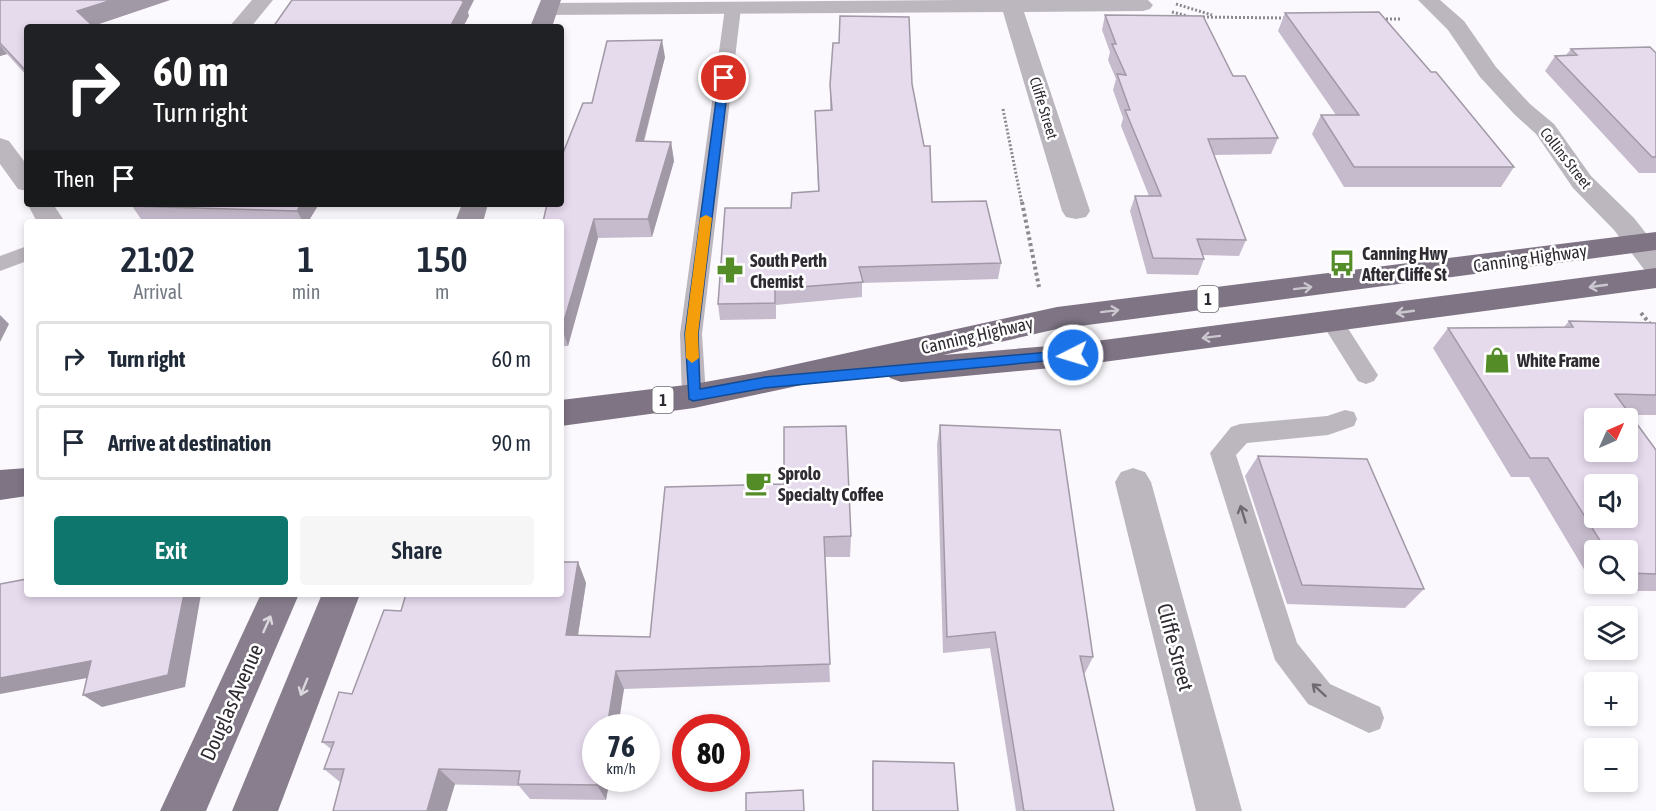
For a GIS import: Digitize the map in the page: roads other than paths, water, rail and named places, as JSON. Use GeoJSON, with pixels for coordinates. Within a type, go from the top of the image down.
{"type":"FeatureCollection","features":[{"type":"Feature","properties":{"kind":"highway","name":"Canning Highway"},"geometry":{"type":"LineString","coordinates":[[564,413],[693,396],[1057,318],[1650,250]]}},
{"type":"Feature","properties":{"kind":"highway","name":"Canning Highway"},"geometry":{"type":"LineString","coordinates":[[765,382],[1073,355],[1656,278]]}},
{"type":"Feature","properties":{"kind":"highway"},"geometry":{"type":"LineString","coordinates":[[0,485],[24,482]]}},
{"type":"Feature","properties":{"kind":"main road","name":"Douglas Avenue"},"geometry":{"type":"LineString","coordinates":[[183,811],[279,597]]}},
{"type":"Feature","properties":{"kind":"main road"},"geometry":{"type":"LineString","coordinates":[[255,811],[340,597]]}},
{"type":"Feature","properties":{"kind":"street"},"geometry":{"type":"LineString","coordinates":[[243,24],[263,0]]}},
{"type":"Feature","properties":{"kind":"street","name":"Collins Street"},"geometry":{"type":"LineString","coordinates":[[1428,0],[1456,26],[1488,72],[1522,109],[1545,129],[1582,182],[1650,250]]}},
{"type":"Feature","properties":{"kind":"street"},"geometry":{"type":"LineString","coordinates":[[547,12],[733,8],[1143,5]]}},
{"type":"Feature","properties":{"kind":"street","name":"Cliffe Street"},"geometry":{"type":"LineString","coordinates":[[1012,6],[1076,211]]}},
{"type":"Feature","properties":{"kind":"street"},"geometry":{"type":"LineString","coordinates":[[0,146],[24,178]]}},
{"type":"Feature","properties":{"kind":"street","name":"Cliffe Street"},"geometry":{"type":"LineString","coordinates":[[1133,482],[1219,811]]}},
{"type":"Feature","properties":{"kind":"lane"},"geometry":{"type":"LineString","coordinates":[[693,396],[691,334],[733,8]]}},
{"type":"Feature","properties":{"kind":"lane"},"geometry":{"type":"LineString","coordinates":[[0,264],[24,254]]}},
{"type":"Feature","properties":{"kind":"lane"},"geometry":{"type":"LineString","coordinates":[[1332,322],[1366,375]]}},
{"type":"Feature","properties":{"kind":"lane"},"geometry":{"type":"LineString","coordinates":[[1345,419],[1328,425],[1240,434],[1223,453],[1285,650],[1319,694],[1370,718]]}},
{"type":"Feature","properties":{"kind":"place","name":"Canning Hwy After Cliffe St"},"geometry":{"type":"Point","coordinates":[1342,263]}},
{"type":"Feature","properties":{"kind":"place","name":"South Perth Chemist"},"geometry":{"type":"Point","coordinates":[730,270]}},
{"type":"Feature","properties":{"kind":"place","name":"White Frame"},"geometry":{"type":"Point","coordinates":[1497,360]}},
{"type":"Feature","properties":{"kind":"place","name":"Sprolo Specialty Coffee"},"geometry":{"type":"Point","coordinates":[758,483]}}]}
